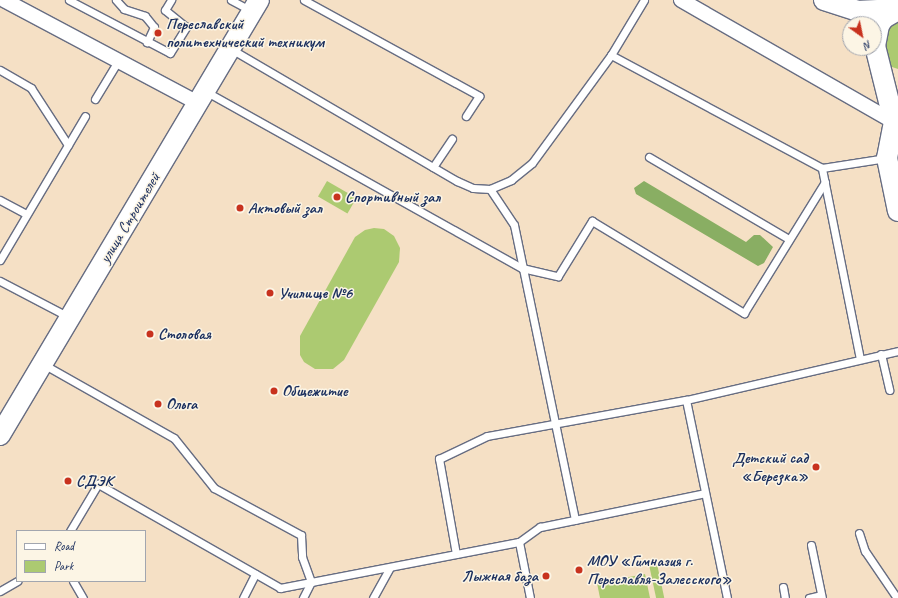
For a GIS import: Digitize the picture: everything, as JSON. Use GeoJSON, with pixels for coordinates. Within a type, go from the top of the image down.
{"type":"FeatureCollection","features":[{"type":"Feature","properties":{"kind":"main road"},"geometry":{"type":"LineString","coordinates":[[824,0],[859,16]]}},
{"type":"Feature","properties":{"kind":"main road","name":"улица Строителей"},"geometry":{"type":"LineString","coordinates":[[0,435],[255,6]]}},
{"type":"Feature","properties":{"kind":"main road"},"geometry":{"type":"LineString","coordinates":[[866,16],[898,9]]}},
{"type":"Feature","properties":{"kind":"main road"},"geometry":{"type":"LineString","coordinates":[[882,21],[898,9]]}},
{"type":"Feature","properties":{"kind":"main road"},"geometry":{"type":"LineString","coordinates":[[877,56],[896,118],[892,169],[898,211]]}},
{"type":"Feature","properties":{"kind":"main road"},"geometry":{"type":"LineString","coordinates":[[878,56],[880,60],[898,72]]}},
{"type":"Feature","properties":{"kind":"street"},"geometry":{"type":"LineString","coordinates":[[4,0],[118,61],[202,97]]}},
{"type":"Feature","properties":{"kind":"street"},"geometry":{"type":"LineString","coordinates":[[681,0],[896,118]]}},
{"type":"Feature","properties":{"kind":"lane"},"geometry":{"type":"LineString","coordinates":[[69,0],[170,53],[186,27],[165,10],[171,0]]}},
{"type":"Feature","properties":{"kind":"lane"},"geometry":{"type":"LineString","coordinates":[[116,0],[124,9],[145,16],[154,27],[147,42]]}},
{"type":"Feature","properties":{"kind":"lane"},"geometry":{"type":"LineString","coordinates":[[231,0],[255,6]]}},
{"type":"Feature","properties":{"kind":"lane"},"geometry":{"type":"LineString","coordinates":[[304,0],[479,96],[466,116]]}},
{"type":"Feature","properties":{"kind":"lane"},"geometry":{"type":"LineString","coordinates":[[230,49],[433,167],[473,188],[490,189],[511,180],[532,163],[611,55],[644,0]]}},
{"type":"Feature","properties":{"kind":"lane"},"geometry":{"type":"LineString","coordinates":[[611,55],[822,168],[892,169]]}},
{"type":"Feature","properties":{"kind":"lane"},"geometry":{"type":"LineString","coordinates":[[95,99],[118,61]]}},
{"type":"Feature","properties":{"kind":"lane"},"geometry":{"type":"LineString","coordinates":[[0,70],[31,88],[68,145]]}},
{"type":"Feature","properties":{"kind":"lane"},"geometry":{"type":"LineString","coordinates":[[202,97],[522,268],[558,276],[592,221],[744,312],[825,182]]}},
{"type":"Feature","properties":{"kind":"lane"},"geometry":{"type":"LineString","coordinates":[[0,260],[85,116]]}},
{"type":"Feature","properties":{"kind":"lane"},"geometry":{"type":"LineString","coordinates":[[433,167],[452,139]]}},
{"type":"Feature","properties":{"kind":"lane"},"geometry":{"type":"LineString","coordinates":[[649,158],[789,239]]}},
{"type":"Feature","properties":{"kind":"lane"},"geometry":{"type":"LineString","coordinates":[[822,168],[860,359]]}},
{"type":"Feature","properties":{"kind":"lane"},"geometry":{"type":"LineString","coordinates":[[490,189],[514,225],[575,520]]}},
{"type":"Feature","properties":{"kind":"lane"},"geometry":{"type":"LineString","coordinates":[[0,200],[26,214]]}},
{"type":"Feature","properties":{"kind":"lane"},"geometry":{"type":"LineString","coordinates":[[1,283],[70,318]]}},
{"type":"Feature","properties":{"kind":"lane"},"geometry":{"type":"LineString","coordinates":[[456,554],[439,459],[487,436],[686,400],[898,350]]}},
{"type":"Feature","properties":{"kind":"lane"},"geometry":{"type":"LineString","coordinates":[[881,354],[889,390]]}},
{"type":"Feature","properties":{"kind":"lane"},"geometry":{"type":"LineString","coordinates":[[43,364],[174,438],[214,488],[301,536],[302,557],[311,582],[303,598]]}},
{"type":"Feature","properties":{"kind":"lane"},"geometry":{"type":"LineString","coordinates":[[686,400],[727,598]]}},
{"type":"Feature","properties":{"kind":"lane"},"geometry":{"type":"LineString","coordinates":[[71,530],[98,484],[280,588],[519,542],[540,527],[705,493]]}},
{"type":"Feature","properties":{"kind":"lane"},"geometry":{"type":"LineString","coordinates":[[859,533],[865,552],[897,598]]}},
{"type":"Feature","properties":{"kind":"lane"},"geometry":{"type":"LineString","coordinates":[[519,542],[530,598]]}},
{"type":"Feature","properties":{"kind":"lane"},"geometry":{"type":"LineString","coordinates":[[809,598],[821,597],[811,545]]}},
{"type":"Feature","properties":{"kind":"lane"},"geometry":{"type":"LineString","coordinates":[[373,598],[390,567]]}},
{"type":"Feature","properties":{"kind":"lane"},"geometry":{"type":"LineString","coordinates":[[243,598],[255,574]]}},
{"type":"Feature","properties":{"kind":"lane"},"geometry":{"type":"LineString","coordinates":[[0,591],[16,581]]}},
{"type":"Feature","properties":{"kind":"lane"},"geometry":{"type":"LineString","coordinates":[[73,582],[83,598]]}},
{"type":"Feature","properties":{"kind":"lane"},"geometry":{"type":"LineString","coordinates":[[782,587],[785,598]]}},
{"type":"Feature","properties":{"kind":"green space"},"geometry":{"type":"Polygon","coordinates":[[[898,12],[898,69],[892,67],[882,58],[882,28],[898,12]]]}},
{"type":"Feature","properties":{"kind":"green space","name":"Спортивный зал"},"geometry":{"type":"Polygon","coordinates":[[[327,181],[356,198],[347,214],[318,197],[327,181]]]}},
{"type":"Feature","properties":{"kind":"green space"},"geometry":{"type":"Polygon","coordinates":[[[644,181],[746,242],[754,235],[760,235],[773,247],[764,263],[758,266],[636,194],[634,188],[644,181]]]}},
{"type":"Feature","properties":{"kind":"green space"},"geometry":{"type":"Polygon","coordinates":[[[374,228],[384,229],[394,236],[400,248],[399,262],[344,360],[333,369],[315,369],[304,362],[300,355],[300,336],[355,237],[365,230],[374,228]]]}},
{"type":"Feature","properties":{"kind":"green space"},"geometry":{"type":"Polygon","coordinates":[[[656,559],[664,598],[656,598],[648,561],[656,559]]]}},
{"type":"Feature","properties":{"kind":"green space"},"geometry":{"type":"Polygon","coordinates":[[[645,574],[650,598],[600,598],[597,583],[645,574]]]}},
{"type":"Feature","properties":{"kind":"place","name":"Переславский политехнический техникум"},"geometry":{"type":"Point","coordinates":[158,33]}},
{"type":"Feature","properties":{"kind":"place","name":"Спортивный зал"},"geometry":{"type":"Point","coordinates":[337,197]}},
{"type":"Feature","properties":{"kind":"place","name":"Актовый зал"},"geometry":{"type":"Point","coordinates":[240,208]}},
{"type":"Feature","properties":{"kind":"place","name":"Училище №6"},"geometry":{"type":"Point","coordinates":[270,293]}},
{"type":"Feature","properties":{"kind":"place","name":"Столовая"},"geometry":{"type":"Point","coordinates":[150,334]}},
{"type":"Feature","properties":{"kind":"place","name":"Общежитие"},"geometry":{"type":"Point","coordinates":[274,391]}},
{"type":"Feature","properties":{"kind":"place","name":"Ольга"},"geometry":{"type":"Point","coordinates":[158,404]}},
{"type":"Feature","properties":{"kind":"place","name":"Детский сад «Березка»"},"geometry":{"type":"Point","coordinates":[816,467]}},
{"type":"Feature","properties":{"kind":"place","name":"СДЭК"},"geometry":{"type":"Point","coordinates":[68,481]}},
{"type":"Feature","properties":{"kind":"place","name":"МОУ «Гимназия г. Переславля-Залесского»"},"geometry":{"type":"Point","coordinates":[579,570]}},
{"type":"Feature","properties":{"kind":"place","name":"Лыжная база"},"geometry":{"type":"Point","coordinates":[546,576]}}]}
